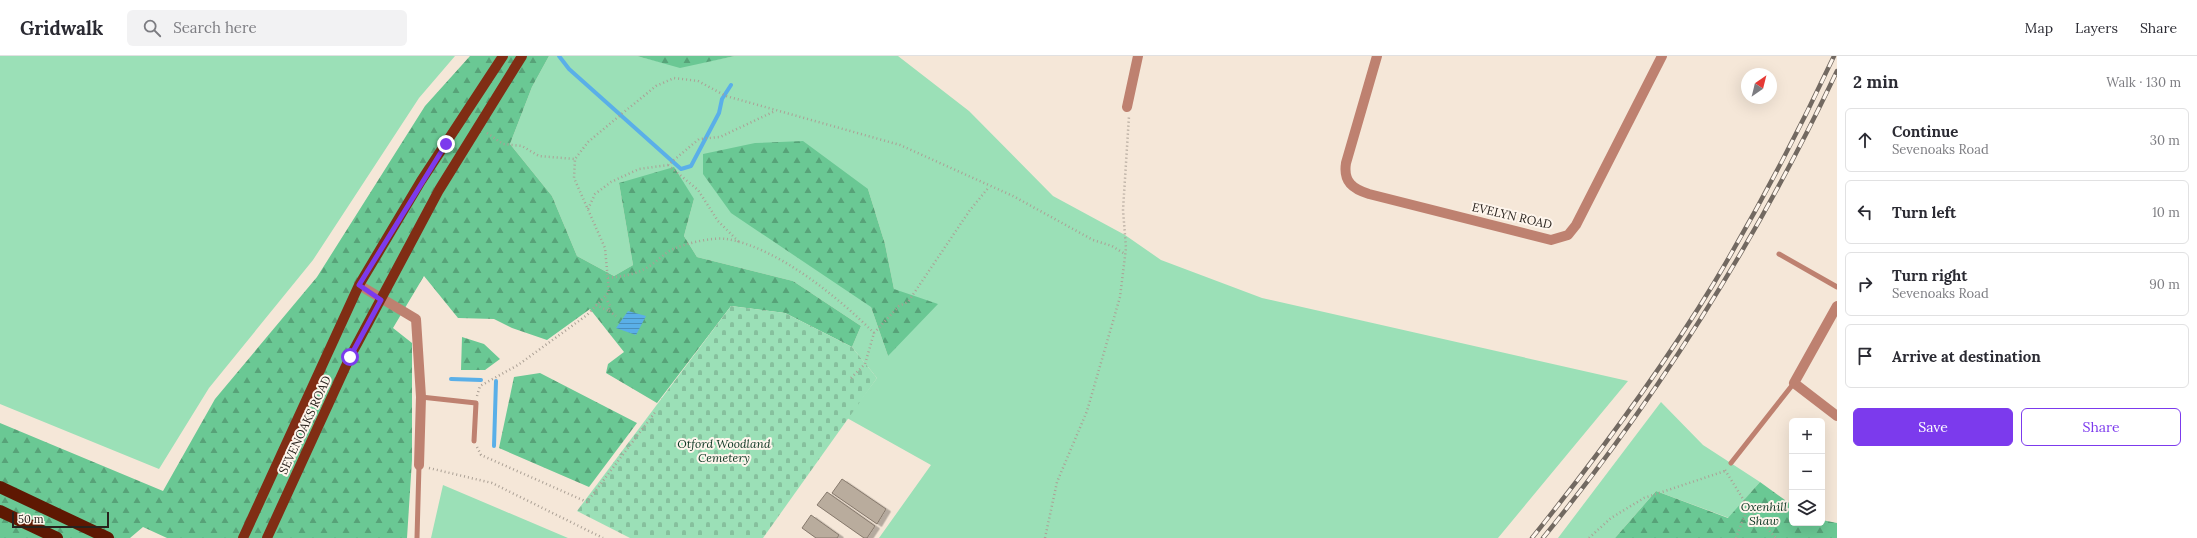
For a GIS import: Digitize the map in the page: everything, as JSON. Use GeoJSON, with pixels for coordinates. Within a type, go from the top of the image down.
{"type":"FeatureCollection","features":[{"type":"Feature","properties":{"kind":"highway"},"geometry":{"type":"LineString","coordinates":[[0,487],[108,538]]}},
{"type":"Feature","properties":{"kind":"highway"},"geometry":{"type":"LineString","coordinates":[[0,511],[56,538]]}},
{"type":"Feature","properties":{"kind":"main road","name":"SEVENOAKS ROAD"},"geometry":{"type":"LineString","coordinates":[[243,538],[329,347],[359,285],[421,181],[503,56]]}},
{"type":"Feature","properties":{"kind":"main road","name":"SEVENOAKS ROAD"},"geometry":{"type":"LineString","coordinates":[[268,537],[350,357],[439,190],[522,56]]}},
{"type":"Feature","properties":{"kind":"street"},"geometry":{"type":"LineString","coordinates":[[1127,107],[1138,56]]}},
{"type":"Feature","properties":{"kind":"street","name":"EVELYN ROAD"},"geometry":{"type":"LineString","coordinates":[[1377,56],[1347,159],[1345,173],[1348,182],[1356,190],[1376,196],[1545,239],[1563,238],[1571,233],[1577,224],[1662,56]]}},
{"type":"Feature","properties":{"kind":"street"},"geometry":{"type":"LineString","coordinates":[[359,285],[381,300],[416,319],[421,397],[419,465]]}},
{"type":"Feature","properties":{"kind":"street"},"geometry":{"type":"LineString","coordinates":[[1837,306],[1794,383],[1837,416]]}},
{"type":"Feature","properties":{"kind":"lane"},"geometry":{"type":"LineString","coordinates":[[1779,254],[1837,287]]}},
{"type":"Feature","properties":{"kind":"lane"},"geometry":{"type":"LineString","coordinates":[[1732,463],[1794,383]]}},
{"type":"Feature","properties":{"kind":"lane"},"geometry":{"type":"LineString","coordinates":[[421,397],[476,403],[474,441]]}},
{"type":"Feature","properties":{"kind":"lane"},"geometry":{"type":"LineString","coordinates":[[416,538],[419,465]]}},
{"type":"Feature","properties":{"kind":"path"},"geometry":{"type":"LineString","coordinates":[[476,403],[480,386],[518,365],[587,315],[596,305],[606,298],[610,292],[605,248],[574,178],[575,159],[588,142],[624,112],[656,86],[674,78],[698,81],[726,96],[900,145],[1012,196],[1093,240],[1112,246],[1125,254]]}},
{"type":"Feature","properties":{"kind":"path"},"geometry":{"type":"LineString","coordinates":[[1045,538],[1057,482],[1087,411],[1118,305],[1126,243],[1123,210],[1130,119],[1127,107]]}},
{"type":"Feature","properties":{"kind":"path"},"geometry":{"type":"LineString","coordinates":[[587,209],[595,194],[611,182],[639,170],[668,165],[699,139],[720,137],[776,111]]}},
{"type":"Feature","properties":{"kind":"path"},"geometry":{"type":"LineString","coordinates":[[478,126],[503,144],[522,146],[539,156],[575,159]]}},
{"type":"Feature","properties":{"kind":"path"},"geometry":{"type":"LineString","coordinates":[[668,165],[698,190],[718,221],[741,244]]}},
{"type":"Feature","properties":{"kind":"path"},"geometry":{"type":"LineString","coordinates":[[851,378],[866,364],[874,332],[899,306],[908,302],[970,210],[989,186]]}},
{"type":"Feature","properties":{"kind":"path"},"geometry":{"type":"LineString","coordinates":[[608,278],[631,276],[647,268],[673,250],[707,240],[726,239],[756,248],[795,270],[844,303],[874,332]]}},
{"type":"Feature","properties":{"kind":"path"},"geometry":{"type":"LineString","coordinates":[[606,298],[610,306],[609,311]]}},
{"type":"Feature","properties":{"kind":"path"},"geometry":{"type":"LineString","coordinates":[[596,305],[616,316]]}},
{"type":"Feature","properties":{"kind":"path"},"geometry":{"type":"LineString","coordinates":[[474,441],[481,455],[587,502],[656,411]]}},
{"type":"Feature","properties":{"kind":"path"},"geometry":{"type":"LineString","coordinates":[[1589,538],[1611,518],[1644,498],[1725,471],[1732,463]]}},
{"type":"Feature","properties":{"kind":"path"},"geometry":{"type":"LineString","coordinates":[[419,465],[492,483],[603,538]]}},
{"type":"Feature","properties":{"kind":"path"},"geometry":{"type":"LineString","coordinates":[[1725,471],[1748,508],[1776,538]]}},
{"type":"Feature","properties":{"kind":"path"},"geometry":{"type":"LineString","coordinates":[[1736,538],[1748,508]]}},
{"type":"Feature","properties":{"kind":"green space"},"geometry":{"type":"Polygon","coordinates":[[[0,56],[455,56],[419,98],[313,260],[209,388],[159,469],[0,404],[0,56]]]}},
{"type":"Feature","properties":{"kind":"green space"},"geometry":{"type":"Polygon","coordinates":[[[470,56],[549,56],[532,87],[510,144],[552,196],[577,256],[614,276],[633,265],[619,183],[674,167],[694,199],[684,236],[697,257],[793,281],[861,326],[852,347],[785,313],[731,306],[657,403],[606,373],[608,364],[624,352],[590,309],[547,340],[512,328],[494,319],[458,318],[424,276],[393,328],[412,343],[412,460],[407,538],[167,538],[143,527],[130,538],[0,538],[0,423],[163,491],[215,399],[317,277],[425,106],[470,56]]]}},
{"type":"Feature","properties":{"kind":"green space"},"geometry":{"type":"Polygon","coordinates":[[[549,56],[637,56],[680,67],[735,56],[898,56],[969,111],[1053,196],[1125,235],[1161,260],[1262,298],[1628,381],[1498,538],[879,538],[931,465],[847,418],[877,378],[852,347],[861,326],[793,281],[697,257],[684,236],[694,199],[619,183],[633,265],[614,276],[577,256],[552,196],[510,144],[532,87],[549,56]],[[868,189],[871,307],[888,356],[894,289],[885,244],[868,189]]]}},
{"type":"Feature","properties":{"kind":"green space"},"geometry":{"type":"Polygon","coordinates":[[[637,56],[735,56],[680,68],[637,56]]]}},
{"type":"Feature","properties":{"kind":"green space"},"geometry":{"type":"Polygon","coordinates":[[[803,141],[868,189],[885,244],[894,289],[938,304],[888,356],[871,307],[731,213],[703,174],[703,154],[755,143],[803,141]]]}},
{"type":"Feature","properties":{"kind":"green space","name":"Otford Woodland Cemetery"},"geometry":{"type":"Polygon","coordinates":[[[731,306],[785,313],[852,347],[877,378],[763,538],[630,538],[577,511],[731,306]]]}},
{"type":"Feature","properties":{"kind":"green space"},"geometry":{"type":"Polygon","coordinates":[[[462,337],[484,344],[500,359],[485,370],[461,370],[462,337]]]}},
{"type":"Feature","properties":{"kind":"green space"},"geometry":{"type":"Polygon","coordinates":[[[540,373],[637,423],[589,487],[499,448],[514,377],[540,373]]]}},
{"type":"Feature","properties":{"kind":"green space"},"geometry":{"type":"Polygon","coordinates":[[[1661,402],[1703,445],[1760,482],[1729,518],[1656,491],[1615,538],[1558,538],[1661,402]]]}},
{"type":"Feature","properties":{"kind":"green space","name":"Oxenhill Shaw"},"geometry":{"type":"Polygon","coordinates":[[[1760,482],[1789,503],[1789,526],[1825,526],[1825,521],[1837,523],[1837,538],[1615,538],[1656,491],[1728,518],[1760,482]]]}},
{"type":"Feature","properties":{"kind":"green space"},"geometry":{"type":"Polygon","coordinates":[[[443,485],[568,538],[431,538],[443,485]]]}},
{"type":"Feature","properties":{"kind":"water"},"geometry":{"type":"Polygon","coordinates":[[[628,311],[646,316],[636,335],[616,328],[628,311]]]}},
{"type":"Feature","properties":{"kind":"building"},"geometry":{"type":"Polygon","coordinates":[[[842,479],[886,509],[877,524],[832,493],[842,479]]]}},
{"type":"Feature","properties":{"kind":"building"},"geometry":{"type":"Polygon","coordinates":[[[827,492],[875,526],[867,538],[864,538],[817,505],[827,492]]]}},
{"type":"Feature","properties":{"kind":"building"},"geometry":{"type":"Polygon","coordinates":[[[811,515],[839,535],[837,538],[816,538],[802,528],[811,515]]]}},
{"type":"Feature","properties":{"kind":"waterway"},"geometry":{"type":"LineString","coordinates":[[559,56],[569,69],[681,169],[691,166],[719,113],[722,99],[731,85]]}},
{"type":"Feature","properties":{"kind":"waterway"},"geometry":{"type":"LineString","coordinates":[[451,379],[481,380]]}},
{"type":"Feature","properties":{"kind":"waterway"},"geometry":{"type":"LineString","coordinates":[[494,446],[496,381]]}},
{"type":"Feature","properties":{"kind":"railway"},"geometry":{"type":"LineString","coordinates":[[1532,538],[1627,414],[1672,349],[1714,283],[1762,199],[1834,56]]}},
{"type":"Feature","properties":{"kind":"railway"},"geometry":{"type":"LineString","coordinates":[[1543,538],[1627,428],[1667,371],[1704,313],[1774,194],[1837,71]]}},
{"type":"Feature","properties":{"kind":"route"},"geometry":{"type":"LineString","coordinates":[[350,357],[381,300],[359,285],[421,181],[446,144]]}}]}
